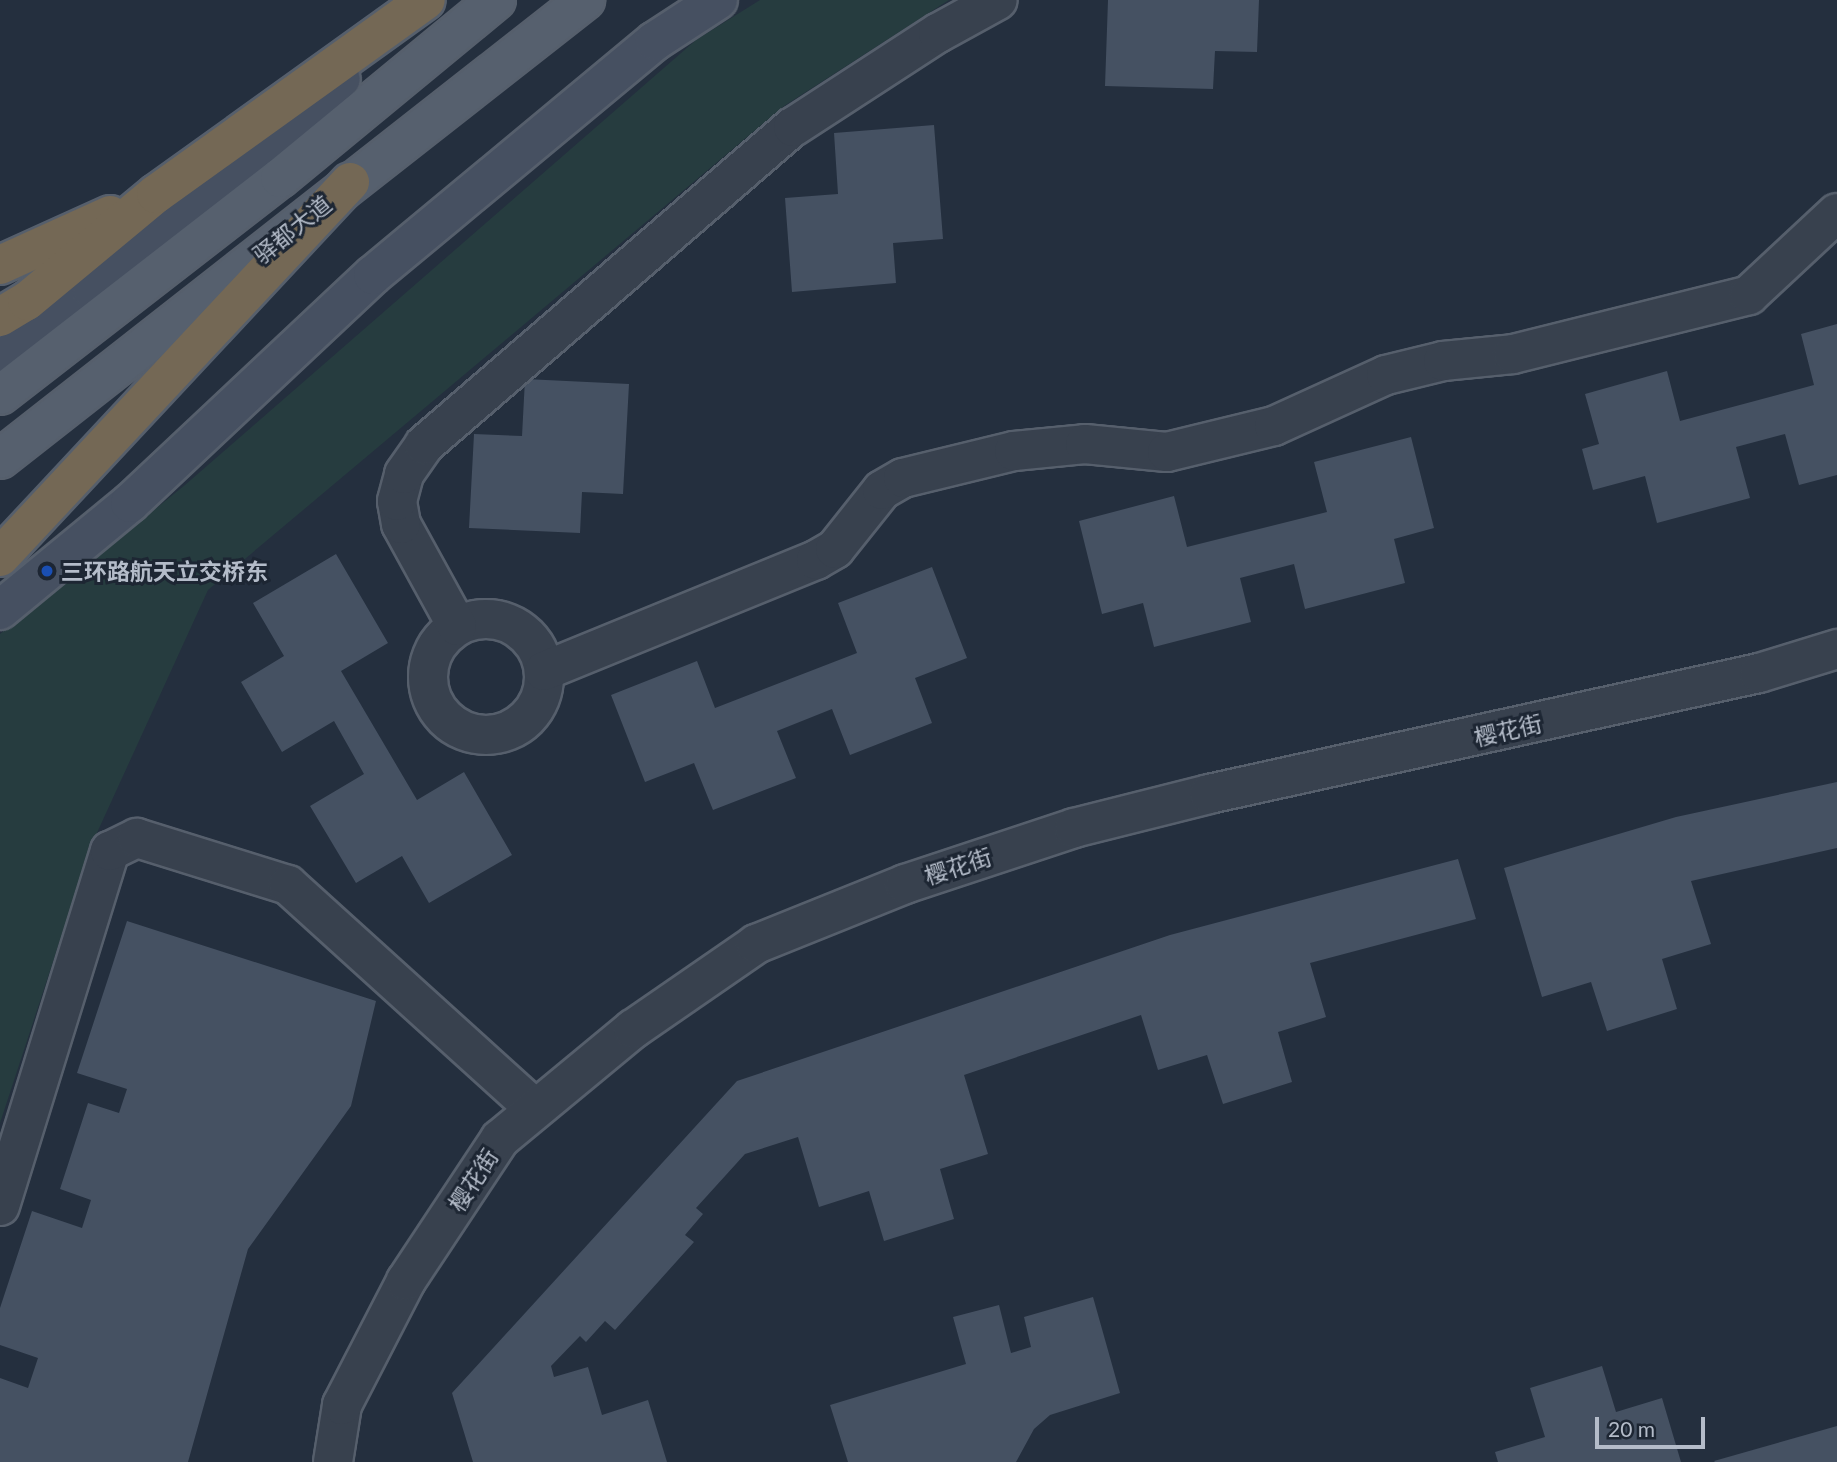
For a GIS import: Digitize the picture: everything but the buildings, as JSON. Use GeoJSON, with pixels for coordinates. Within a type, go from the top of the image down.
{"type":"FeatureCollection","features":[{"type":"Feature","properties":{"kind":"highway"},"geometry":{"type":"LineString","coordinates":[[0,317],[27,301],[156,194],[426,0]]}},
{"type":"Feature","properties":{"kind":"highway"},"geometry":{"type":"LineString","coordinates":[[0,557],[350,182]]}},
{"type":"Feature","properties":{"kind":"highway"},"geometry":{"type":"LineString","coordinates":[[0,265],[156,194]]}},
{"type":"Feature","properties":{"kind":"main road","name":"驿都大道"},"geometry":{"type":"LineString","coordinates":[[0,395],[279,178],[496,0]]}},
{"type":"Feature","properties":{"kind":"main road","name":"驿都大道"},"geometry":{"type":"LineString","coordinates":[[0,459],[584,0]]}},
{"type":"Feature","properties":{"kind":"street"},"geometry":{"type":"LineString","coordinates":[[0,361],[92,290],[433,0]]}},
{"type":"Feature","properties":{"kind":"street"},"geometry":{"type":"LineString","coordinates":[[0,610],[130,503],[373,275],[655,41],[718,0]]}},
{"type":"Feature","properties":{"kind":"street"},"geometry":{"type":"LineString","coordinates":[[457,626],[399,512],[397,501],[404,474],[424,444],[793,127],[938,33],[998,0]]}},
{"type":"Feature","properties":{"kind":"street"},"geometry":{"type":"LineString","coordinates":[[544,671],[835,550],[882,490],[903,478],[1014,451],[1085,444],[1167,452],[1274,426],[1386,375],[1443,361],[1513,354],[1749,295],[1837,213]]}},
{"type":"Feature","properties":{"kind":"street"},"geometry":{"type":"LineString","coordinates":[[494,619],[513,625],[528,636],[544,671],[543,690],[523,722],[506,732],[469,733],[445,717],[430,693],[433,655],[457,626],[494,619]]}},
{"type":"Feature","properties":{"kind":"street","name":"樱花街"},"geometry":{"type":"LineString","coordinates":[[333,1462],[342,1405],[406,1281],[500,1139],[633,1029],[756,944],[905,884],[1074,828],[1209,794],[1759,673],[1837,649]]}},
{"type":"Feature","properties":{"kind":"street"},"geometry":{"type":"LineString","coordinates":[[0,1206],[110,851],[137,838],[288,884],[535,1110]]}},
{"type":"Feature","properties":{"kind":"green space"},"geometry":{"type":"Polygon","coordinates":[[[760,0],[949,0],[784,106],[208,590],[91,846],[0,1123],[0,634],[185,485],[696,40],[760,0]]]}},
{"type":"Feature","properties":{"kind":"place","name":"三环路航天立交桥东"},"geometry":{"type":"Point","coordinates":[47,571]}}]}
